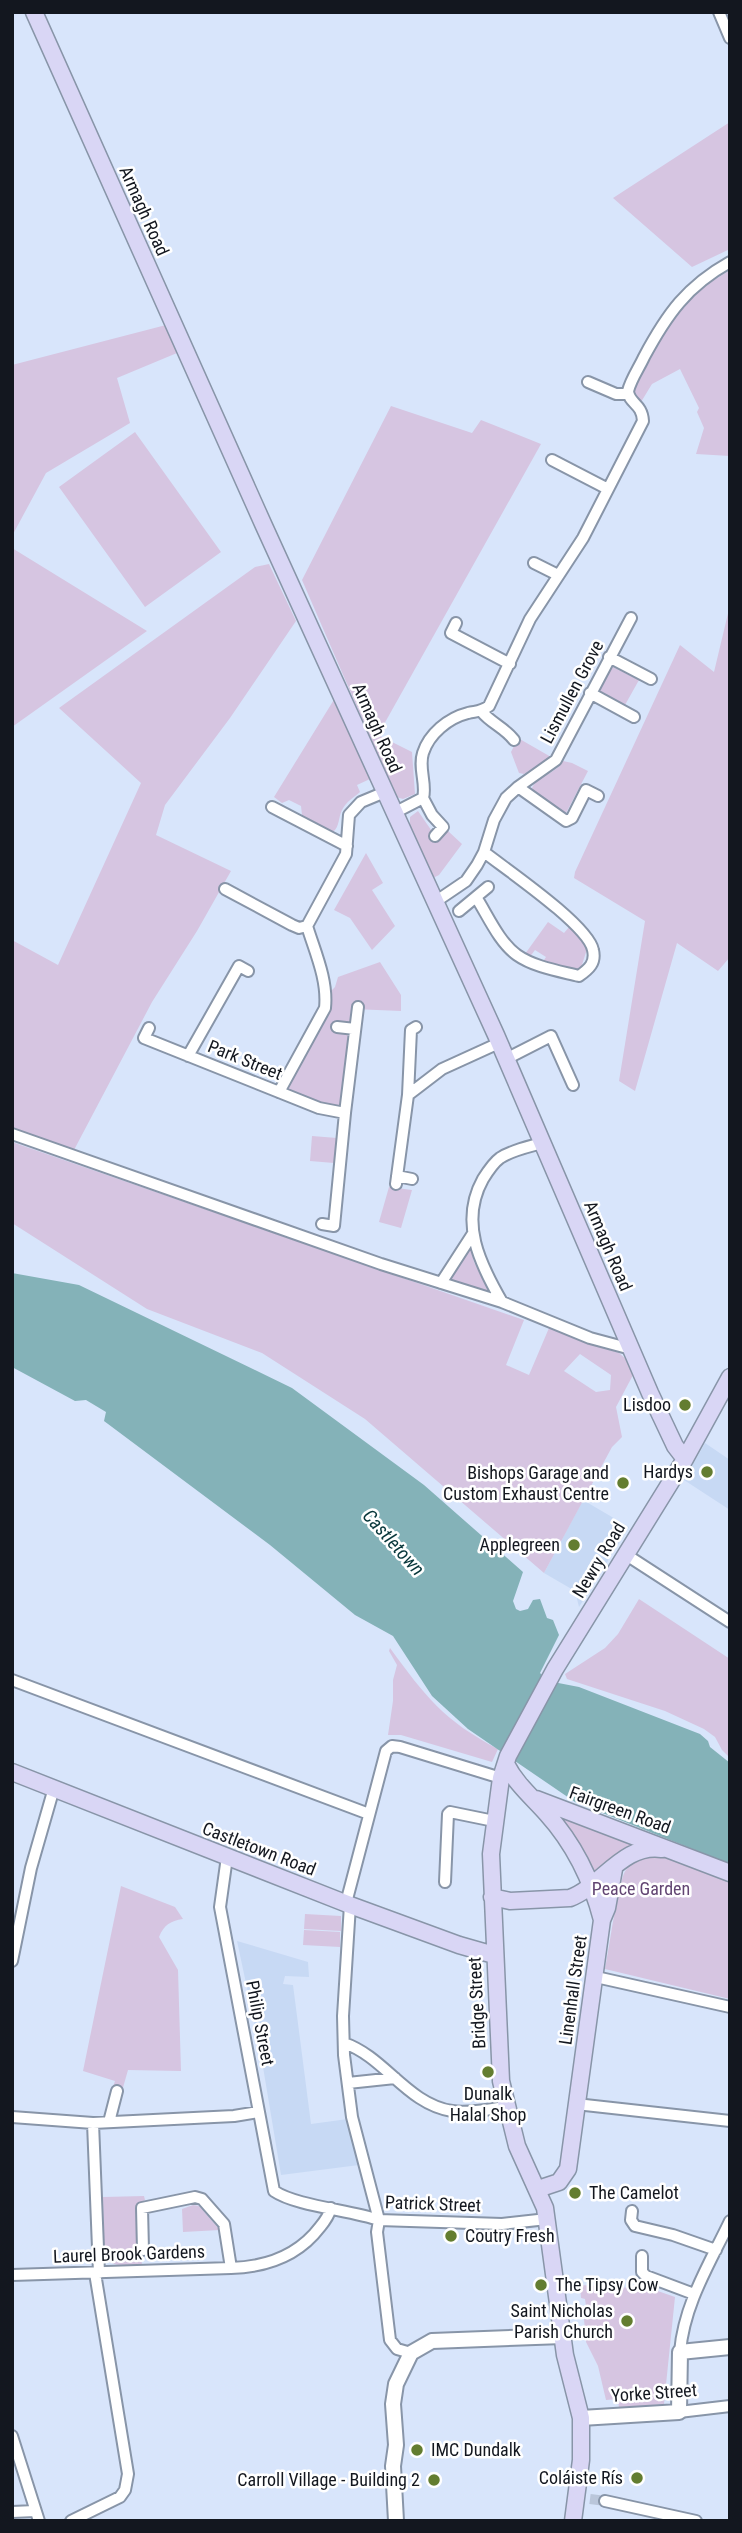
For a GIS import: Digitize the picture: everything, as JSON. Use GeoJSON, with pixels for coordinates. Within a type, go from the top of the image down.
{"type":"FeatureCollection","features":[{"type":"Feature","properties":{"kind":"main road","name":"Armagh Road"},"geometry":{"type":"LineString","coordinates":[[34,12],[499,1043],[631,1349],[668,1431],[685,1459]]}},
{"type":"Feature","properties":{"kind":"main road","name":"Newry Road"},"geometry":{"type":"LineString","coordinates":[[505,1766],[555,1669],[685,1459],[730,1377]]}},
{"type":"Feature","properties":{"kind":"main road"},"geometry":{"type":"LineString","coordinates":[[505,1766],[531,1797]]}},
{"type":"Feature","properties":{"kind":"main road","name":"Bridge Street"},"geometry":{"type":"LineString","coordinates":[[505,1766],[494,1821],[491,1854],[499,2065],[506,2107],[517,2146],[538,2189],[547,2219],[568,2371],[581,2418],[583,2498],[573,2521]]}},
{"type":"Feature","properties":{"kind":"main road","name":"Castletown Road"},"geometry":{"type":"LineString","coordinates":[[12,1772],[348,1904],[494,1955]]}},
{"type":"Feature","properties":{"kind":"main road","name":"Fairgreen Road"},"geometry":{"type":"LineString","coordinates":[[498,1800],[508,1791],[531,1797],[730,1872]]}},
{"type":"Feature","properties":{"kind":"main road","name":"Linenhall Street"},"geometry":{"type":"LineString","coordinates":[[531,1797],[579,1859],[602,1920],[568,2169],[559,2182],[538,2189]]}},
{"type":"Feature","properties":{"kind":"main road"},"geometry":{"type":"LineString","coordinates":[[492,1897],[510,1901],[561,1900],[577,1895],[624,1858],[637,1852],[656,1848],[675,1851]]}},
{"type":"Feature","properties":{"kind":"main road"},"geometry":{"type":"LineString","coordinates":[[602,1920],[607,1908],[614,1868]]}},
{"type":"Feature","properties":{"kind":"street"},"geometry":{"type":"LineString","coordinates":[[719,12],[730,38]]}},
{"type":"Feature","properties":{"kind":"street"},"geometry":{"type":"LineString","coordinates":[[628,394],[630,384],[663,320],[686,294],[707,276],[730,262]]}},
{"type":"Feature","properties":{"kind":"street"},"geometry":{"type":"LineString","coordinates":[[435,836],[443,827],[423,798],[425,791],[422,758],[428,741],[447,722],[465,714],[482,712],[489,706],[530,619],[583,538],[643,421],[639,407],[628,394],[616,394],[588,382]]}},
{"type":"Feature","properties":{"kind":"street"},"geometry":{"type":"LineString","coordinates":[[552,460],[608,489]]}},
{"type":"Feature","properties":{"kind":"street"},"geometry":{"type":"LineString","coordinates":[[534,563],[558,575]]}},
{"type":"Feature","properties":{"kind":"street","name":"Lismullen Grove"},"geometry":{"type":"LineString","coordinates":[[435,902],[466,881],[484,852],[494,820],[506,798],[517,787],[556,760],[631,618]]}},
{"type":"Feature","properties":{"kind":"street"},"geometry":{"type":"LineString","coordinates":[[456,623],[451,633],[510,664]]}},
{"type":"Feature","properties":{"kind":"street"},"geometry":{"type":"LineString","coordinates":[[609,657],[651,679]]}},
{"type":"Feature","properties":{"kind":"street"},"geometry":{"type":"LineString","coordinates":[[590,693],[634,717]]}},
{"type":"Feature","properties":{"kind":"street"},"geometry":{"type":"LineString","coordinates":[[482,712],[503,727],[514,740]]}},
{"type":"Feature","properties":{"kind":"street"},"geometry":{"type":"LineString","coordinates":[[517,787],[566,821],[572,818],[586,790],[598,796]]}},
{"type":"Feature","properties":{"kind":"street"},"geometry":{"type":"LineString","coordinates":[[279,1092],[325,1008],[327,997],[307,926],[346,855],[349,815],[360,802],[385,792]]}},
{"type":"Feature","properties":{"kind":"street"},"geometry":{"type":"LineString","coordinates":[[394,813],[423,798]]}},
{"type":"Feature","properties":{"kind":"street"},"geometry":{"type":"LineString","coordinates":[[290,816],[296,805]]}},
{"type":"Feature","properties":{"kind":"street"},"geometry":{"type":"LineString","coordinates":[[272,807],[347,846]]}},
{"type":"Feature","properties":{"kind":"street"},"geometry":{"type":"LineString","coordinates":[[476,897],[502,938],[520,957],[551,970],[579,976],[590,969],[594,958],[593,948],[580,928],[484,852]]}},
{"type":"Feature","properties":{"kind":"street"},"geometry":{"type":"LineString","coordinates":[[459,911],[488,887]]}},
{"type":"Feature","properties":{"kind":"street"},"geometry":{"type":"LineString","coordinates":[[225,889],[292,925],[299,928],[307,926]]}},
{"type":"Feature","properties":{"kind":"street"},"geometry":{"type":"LineString","coordinates":[[188,1056],[239,966],[248,971]]}},
{"type":"Feature","properties":{"kind":"street"},"geometry":{"type":"LineString","coordinates":[[322,1224],[334,1226],[358,1007]]}},
{"type":"Feature","properties":{"kind":"street"},"geometry":{"type":"LineString","coordinates":[[337,1027],[355,1029]]}},
{"type":"Feature","properties":{"kind":"street"},"geometry":{"type":"LineString","coordinates":[[412,1179],[397,1180],[408,1095],[411,1030],[416,1027]]}},
{"type":"Feature","properties":{"kind":"street","name":"Park Street"},"geometry":{"type":"LineString","coordinates":[[149,1028],[144,1038],[319,1108],[345,1113]]}},
{"type":"Feature","properties":{"kind":"street"},"geometry":{"type":"LineString","coordinates":[[506,1059],[551,1036],[573,1085]]}},
{"type":"Feature","properties":{"kind":"street"},"geometry":{"type":"LineString","coordinates":[[408,1095],[442,1069],[499,1043]]}},
{"type":"Feature","properties":{"kind":"street"},"geometry":{"type":"LineString","coordinates":[[12,1134],[368,1260],[502,1302],[590,1338],[631,1349]]}},
{"type":"Feature","properties":{"kind":"street"},"geometry":{"type":"LineString","coordinates":[[502,1302],[482,1268],[472,1235],[478,1188],[492,1165],[509,1153],[542,1143]]}},
{"type":"Feature","properties":{"kind":"street"},"geometry":{"type":"LineString","coordinates":[[441,1283],[472,1235]]}},
{"type":"Feature","properties":{"kind":"street"},"geometry":{"type":"LineString","coordinates":[[625,1554],[730,1622]]}},
{"type":"Feature","properties":{"kind":"street"},"geometry":{"type":"LineString","coordinates":[[12,1680],[369,1814]]}},
{"type":"Feature","properties":{"kind":"street"},"geometry":{"type":"LineString","coordinates":[[408,2359],[390,2340],[377,2232],[379,2220],[352,2117],[343,2016],[348,1904],[386,1751],[392,1746],[400,1747],[505,1766]]}},
{"type":"Feature","properties":{"kind":"street"},"geometry":{"type":"LineString","coordinates":[[12,1961],[31,1868],[54,1788]]}},
{"type":"Feature","properties":{"kind":"street"},"geometry":{"type":"LineString","coordinates":[[445,1882],[448,1814],[450,1812],[494,1821]]}},
{"type":"Feature","properties":{"kind":"street","name":"Philip Street"},"geometry":{"type":"LineString","coordinates":[[227,1857],[220,1908],[272,2186],[278,2194]]}},
{"type":"Feature","properties":{"kind":"street"},"geometry":{"type":"LineString","coordinates":[[596,1977],[730,2007]]}},
{"type":"Feature","properties":{"kind":"street"},"geometry":{"type":"LineString","coordinates":[[344,2043],[377,2062],[425,2103],[454,2111],[506,2107]]}},
{"type":"Feature","properties":{"kind":"street"},"geometry":{"type":"LineString","coordinates":[[348,2083],[395,2078]]}},
{"type":"Feature","properties":{"kind":"street"},"geometry":{"type":"LineString","coordinates":[[109,2122],[117,2091]]}},
{"type":"Feature","properties":{"kind":"street"},"geometry":{"type":"LineString","coordinates":[[576,2104],[730,2121]]}},
{"type":"Feature","properties":{"kind":"street"},"geometry":{"type":"LineString","coordinates":[[12,2117],[93,2123],[234,2116],[258,2112]]}},
{"type":"Feature","properties":{"kind":"street"},"geometry":{"type":"LineString","coordinates":[[71,2521],[120,2497],[125,2490],[128,2474],[97,2273],[93,2123]]}},
{"type":"Feature","properties":{"kind":"street","name":"Patrick Street"},"geometry":{"type":"LineString","coordinates":[[278,2194],[379,2220],[502,2224],[547,2219]]}},
{"type":"Feature","properties":{"kind":"street","name":"Laurel Brook Gardens"},"geometry":{"type":"LineString","coordinates":[[12,2275],[231,2268],[225,2224],[206,2202],[195,2197],[142,2208],[143,2250]]}},
{"type":"Feature","properties":{"kind":"street"},"geometry":{"type":"LineString","coordinates":[[231,2268],[267,2264],[295,2251],[319,2229],[331,2208]]}},
{"type":"Feature","properties":{"kind":"street"},"geometry":{"type":"LineString","coordinates":[[632,2211],[631,2220],[635,2226],[673,2235],[716,2250]]}},
{"type":"Feature","properties":{"kind":"street"},"geometry":{"type":"LineString","coordinates":[[679,2412],[680,2352],[685,2318],[730,2221]]}},
{"type":"Feature","properties":{"kind":"street"},"geometry":{"type":"LineString","coordinates":[[642,2256],[642,2272],[646,2276],[694,2294]]}},
{"type":"Feature","properties":{"kind":"street"},"geometry":{"type":"LineString","coordinates":[[392,2520],[396,2445],[393,2404],[396,2384],[408,2359],[446,2341],[563,2336]]}},
{"type":"Feature","properties":{"kind":"street"},"geometry":{"type":"LineString","coordinates":[[680,2352],[730,2347]]}},
{"type":"Feature","properties":{"kind":"street","name":"Yorke Street"},"geometry":{"type":"LineString","coordinates":[[581,2418],[730,2406]]}},
{"type":"Feature","properties":{"kind":"street"},"geometry":{"type":"LineString","coordinates":[[12,2437],[37,2516],[12,2512]]}},
{"type":"Feature","properties":{"kind":"street"},"geometry":{"type":"LineString","coordinates":[[605,2501],[696,2521]]}},
{"type":"Feature","properties":{"kind":"shaded area"},"geometry":{"type":"Polygon","coordinates":[[[705,1443],[730,1460],[730,1510],[684,1480],[705,1443]]]}},
{"type":"Feature","properties":{"kind":"shaded area"},"geometry":{"type":"Polygon","coordinates":[[[583,1500],[629,1527],[579,1607],[575,1591],[544,1573],[583,1500]]]}},
{"type":"Feature","properties":{"kind":"shaded area"},"geometry":{"type":"Polygon","coordinates":[[[237,1941],[308,1962],[309,1977],[285,1976],[283,1984],[293,1985],[311,2124],[348,2119],[359,2165],[281,2175],[260,2049],[237,1941]]]}},
{"type":"Feature","properties":{"kind":"green space"},"geometry":{"type":"Polygon","coordinates":[[[730,122],[730,249],[692,267],[613,198],[730,122]]]}},
{"type":"Feature","properties":{"kind":"green space"},"geometry":{"type":"Polygon","coordinates":[[[730,270],[730,456],[696,454],[704,428],[697,412],[699,408],[680,369],[652,384],[641,402],[631,394],[675,313],[701,288],[730,270]]]}},
{"type":"Feature","properties":{"kind":"green space"},"geometry":{"type":"Polygon","coordinates":[[[166,325],[177,353],[117,378],[130,423],[46,473],[12,536],[12,365],[166,325]]]}},
{"type":"Feature","properties":{"kind":"green space"},"geometry":{"type":"Polygon","coordinates":[[[391,406],[472,433],[481,420],[541,444],[378,735],[412,752],[415,794],[403,799],[396,797],[302,580],[391,406]]]}},
{"type":"Feature","properties":{"kind":"green space"},"geometry":{"type":"Polygon","coordinates":[[[135,432],[221,552],[145,607],[59,487],[135,432]]]}},
{"type":"Feature","properties":{"kind":"green space"},"geometry":{"type":"Polygon","coordinates":[[[12,548],[147,631],[12,727],[12,548]]]}},
{"type":"Feature","properties":{"kind":"green space"},"geometry":{"type":"Polygon","coordinates":[[[269,564],[296,621],[230,718],[165,805],[156,835],[231,871],[152,1002],[74,1150],[12,1129],[12,940],[58,965],[141,783],[59,708],[255,567],[269,564]]]}},
{"type":"Feature","properties":{"kind":"green space"},"geometry":{"type":"Polygon","coordinates":[[[730,605],[730,957],[718,971],[677,943],[635,1091],[619,1081],[645,921],[574,878],[575,872],[680,645],[714,672],[730,605]]]}},
{"type":"Feature","properties":{"kind":"green space"},"geometry":{"type":"Polygon","coordinates":[[[613,667],[639,680],[625,705],[600,691],[613,667]]]}},
{"type":"Feature","properties":{"kind":"green space"},"geometry":{"type":"Polygon","coordinates":[[[335,698],[370,779],[357,785],[360,792],[344,807],[333,832],[302,815],[301,806],[289,800],[282,803],[274,797],[335,698]]]}},
{"type":"Feature","properties":{"kind":"green space"},"geometry":{"type":"Polygon","coordinates":[[[518,738],[551,757],[524,774],[519,773],[511,752],[518,738]]]}},
{"type":"Feature","properties":{"kind":"green space"},"geometry":{"type":"Polygon","coordinates":[[[563,761],[588,771],[566,813],[534,793],[532,788],[563,761]]]}},
{"type":"Feature","properties":{"kind":"green space"},"geometry":{"type":"Polygon","coordinates":[[[418,811],[438,840],[448,831],[462,844],[439,875],[433,878],[410,825],[410,817],[418,811]]]}},
{"type":"Feature","properties":{"kind":"green space"},"geometry":{"type":"Polygon","coordinates":[[[366,853],[383,883],[372,890],[395,926],[372,950],[350,918],[334,910],[366,853]]]}},
{"type":"Feature","properties":{"kind":"green space"},"geometry":{"type":"Polygon","coordinates":[[[548,922],[564,933],[570,926],[579,932],[587,949],[581,968],[573,971],[542,963],[546,957],[535,950],[529,958],[525,954],[548,922]]]}},
{"type":"Feature","properties":{"kind":"green space"},"geometry":{"type":"Polygon","coordinates":[[[380,962],[401,995],[401,1011],[353,1009],[347,1024],[343,1104],[333,1109],[289,1091],[289,1082],[330,1008],[330,992],[338,977],[380,962]]]}},
{"type":"Feature","properties":{"kind":"green space"},"geometry":{"type":"Polygon","coordinates":[[[312,1136],[337,1138],[334,1163],[310,1161],[312,1136]]]}},
{"type":"Feature","properties":{"kind":"green space"},"geometry":{"type":"Polygon","coordinates":[[[12,1142],[524,1320],[506,1365],[529,1375],[549,1328],[619,1353],[626,1359],[633,1375],[616,1407],[622,1437],[612,1447],[544,1573],[365,1419],[262,1353],[147,1309],[12,1223],[12,1142]],[[580,1354],[564,1371],[596,1392],[610,1390],[611,1375],[580,1354]]]}},
{"type":"Feature","properties":{"kind":"green space"},"geometry":{"type":"Polygon","coordinates":[[[389,1187],[412,1190],[401,1228],[379,1222],[389,1187]]]}},
{"type":"Feature","properties":{"kind":"green space"},"geometry":{"type":"Polygon","coordinates":[[[468,1248],[471,1249],[474,1262],[490,1294],[451,1282],[450,1277],[468,1248]]]}},
{"type":"Feature","properties":{"kind":"green space"},"geometry":{"type":"Polygon","coordinates":[[[639,1599],[730,1659],[730,1758],[715,1737],[704,1729],[665,1711],[567,1679],[565,1674],[605,1648],[618,1634],[639,1599]]]}},
{"type":"Feature","properties":{"kind":"green space"},"geometry":{"type":"Polygon","coordinates":[[[390,1648],[437,1706],[463,1728],[498,1749],[492,1762],[401,1735],[388,1735],[397,1665],[390,1648]]]}},
{"type":"Feature","properties":{"kind":"green space"},"geometry":{"type":"Polygon","coordinates":[[[562,1818],[565,1819],[649,1845],[596,1875],[562,1818]]]}},
{"type":"Feature","properties":{"kind":"green space","name":"Peace Garden"},"geometry":{"type":"Polygon","coordinates":[[[661,1855],[730,1880],[730,1999],[605,1969],[623,1876],[638,1860],[661,1855]]]}},
{"type":"Feature","properties":{"kind":"green space"},"geometry":{"type":"Polygon","coordinates":[[[121,1886],[175,1907],[183,1919],[168,1924],[159,1937],[178,1970],[181,2071],[128,2070],[122,2091],[112,2090],[115,2081],[83,2071],[121,1886]]]}},
{"type":"Feature","properties":{"kind":"green space"},"geometry":{"type":"Polygon","coordinates":[[[305,1914],[341,1916],[341,1931],[304,1929],[305,1914]]]}},
{"type":"Feature","properties":{"kind":"green space"},"geometry":{"type":"Polygon","coordinates":[[[304,1930],[340,1932],[340,1947],[303,1945],[304,1930]]]}},
{"type":"Feature","properties":{"kind":"green space"},"geometry":{"type":"Polygon","coordinates":[[[144,2196],[145,2200],[138,2204],[136,2210],[140,2244],[133,2246],[133,2253],[141,2257],[142,2265],[122,2265],[108,2261],[104,2258],[103,2197],[144,2196]]]}},
{"type":"Feature","properties":{"kind":"green space"},"geometry":{"type":"Polygon","coordinates":[[[199,2206],[220,2230],[183,2232],[182,2209],[199,2206]]]}},
{"type":"Feature","properties":{"kind":"green space"},"geometry":{"type":"Polygon","coordinates":[[[580,2285],[652,2289],[675,2297],[664,2404],[619,2408],[618,2399],[606,2400],[598,2366],[586,2342],[584,2319],[588,2319],[580,2285]]]}},
{"type":"Feature","properties":{"kind":"water","name":"Castletown"},"geometry":{"type":"Polygon","coordinates":[[[12,1273],[79,1285],[292,1388],[424,1485],[523,1572],[513,1601],[516,1609],[528,1609],[533,1600],[540,1599],[547,1618],[553,1620],[559,1635],[540,1673],[548,1681],[579,1687],[700,1734],[710,1747],[730,1763],[730,1864],[575,1802],[468,1729],[432,1696],[393,1636],[355,1615],[270,1545],[104,1421],[106,1412],[86,1400],[75,1401],[12,1367],[12,1273]]]}},
{"type":"Feature","properties":{"kind":"tunnel"},"geometry":{"type":"LineString","coordinates":[[590,2499],[605,2501]]}},
{"type":"Feature","properties":{"kind":"place","name":"Lisdoo"},"geometry":{"type":"Point","coordinates":[685,1405]}},
{"type":"Feature","properties":{"kind":"place","name":"Hardys"},"geometry":{"type":"Point","coordinates":[707,1472]}},
{"type":"Feature","properties":{"kind":"place","name":"Bishops Garage and Custom Exhaust Centre"},"geometry":{"type":"Point","coordinates":[623,1483]}},
{"type":"Feature","properties":{"kind":"place","name":"Applegreen"},"geometry":{"type":"Point","coordinates":[574,1545]}},
{"type":"Feature","properties":{"kind":"place","name":"Dunalk Halal Shop"},"geometry":{"type":"Point","coordinates":[488,2072]}},
{"type":"Feature","properties":{"kind":"place","name":"The Camelot"},"geometry":{"type":"Point","coordinates":[575,2193]}},
{"type":"Feature","properties":{"kind":"place","name":"Coutry Fresh"},"geometry":{"type":"Point","coordinates":[451,2236]}},
{"type":"Feature","properties":{"kind":"place","name":"The Tipsy Cow"},"geometry":{"type":"Point","coordinates":[541,2285]}},
{"type":"Feature","properties":{"kind":"place","name":"Saint Nicholas Parish Church"},"geometry":{"type":"Point","coordinates":[627,2321]}},
{"type":"Feature","properties":{"kind":"place","name":"IMC Dundalk"},"geometry":{"type":"Point","coordinates":[417,2450]}},
{"type":"Feature","properties":{"kind":"place","name":"Coláiste Rís"},"geometry":{"type":"Point","coordinates":[637,2478]}},
{"type":"Feature","properties":{"kind":"place","name":"Carroll Village - Building 2"},"geometry":{"type":"Point","coordinates":[434,2480]}}]}
